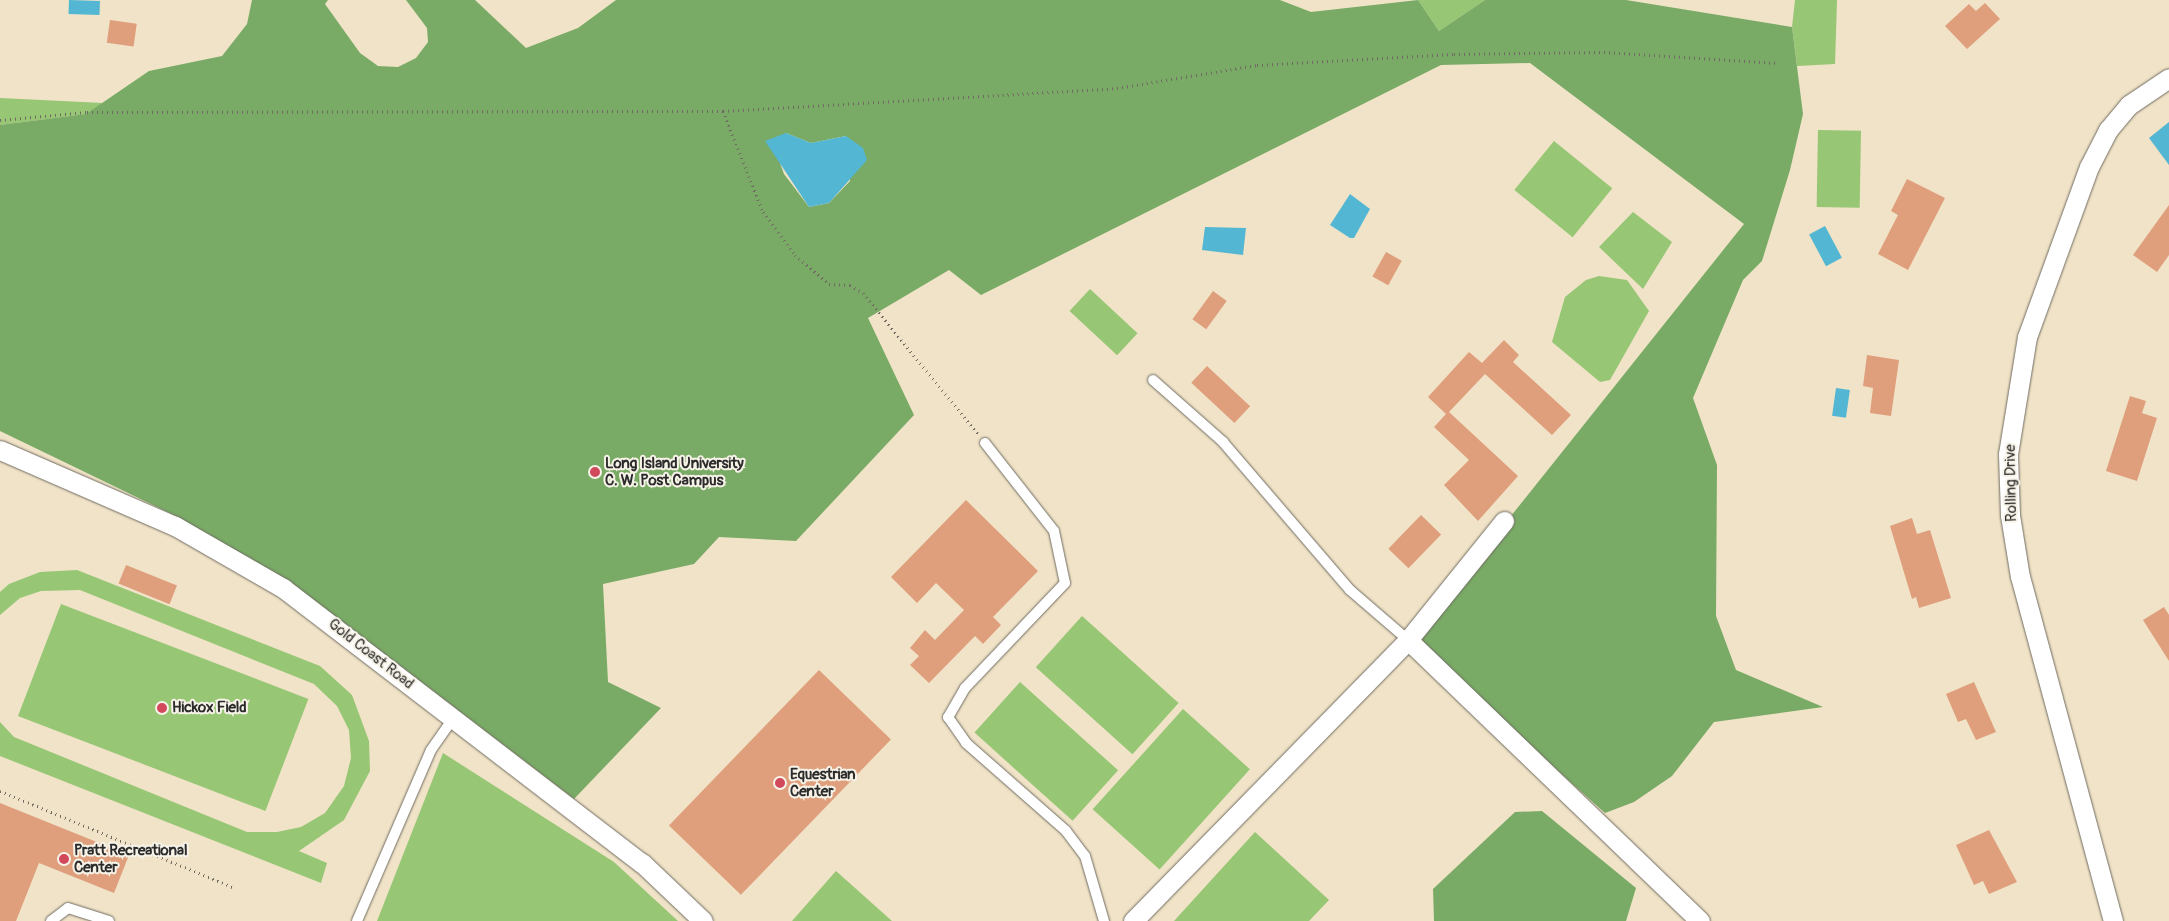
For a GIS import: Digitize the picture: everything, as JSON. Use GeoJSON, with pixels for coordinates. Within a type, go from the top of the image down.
{"type":"FeatureCollection","features":[{"type":"Feature","properties":{"kind":"street","name":"Rolling Drive"},"geometry":{"type":"LineString","coordinates":[[2113,921],[2020,577],[2010,515],[2008,454],[2027,337],[2089,167],[2108,130],[2129,105],[2169,78]]}},
{"type":"Feature","properties":{"kind":"street","name":"Gold Coast Road"},"geometry":{"type":"LineString","coordinates":[[0,450],[175,526],[283,588],[642,863],[702,921]]}},
{"type":"Feature","properties":{"kind":"street"},"geometry":{"type":"LineString","coordinates":[[1133,921],[1408,640],[1504,521]]}},
{"type":"Feature","properties":{"kind":"street"},"geometry":{"type":"LineString","coordinates":[[1408,640],[1700,921]]}},
{"type":"Feature","properties":{"kind":"lane"},"geometry":{"type":"LineString","coordinates":[[1153,380],[1223,442],[1350,590],[1408,640]]}},
{"type":"Feature","properties":{"kind":"lane"},"geometry":{"type":"LineString","coordinates":[[985,443],[1054,531],[1065,583],[965,688],[948,717],[966,743],[1066,831],[1085,856],[1104,921]]}},
{"type":"Feature","properties":{"kind":"lane"},"geometry":{"type":"LineString","coordinates":[[357,921],[431,750],[453,719]]}},
{"type":"Feature","properties":{"kind":"lane"},"geometry":{"type":"LineString","coordinates":[[52,921],[68,908],[109,921]]}},
{"type":"Feature","properties":{"kind":"path"},"geometry":{"type":"LineString","coordinates":[[0,120],[86,112],[724,111],[1118,88],[1257,65],[1454,54],[1604,52],[1778,63]]}},
{"type":"Feature","properties":{"kind":"path"},"geometry":{"type":"LineString","coordinates":[[724,111],[763,212],[795,255],[829,284],[850,285],[863,293],[985,443]]}},
{"type":"Feature","properties":{"kind":"path"},"geometry":{"type":"LineString","coordinates":[[0,791],[233,887]]}},
{"type":"Feature","properties":{"kind":"green space"},"geometry":{"type":"Polygon","coordinates":[[[252,0],[328,0],[325,4],[360,53],[378,66],[398,67],[416,58],[428,42],[427,28],[406,0],[475,0],[526,48],[578,28],[616,0],[1280,0],[1311,12],[1418,0],[1439,31],[1485,0],[1626,0],[1792,27],[1803,114],[1790,170],[1762,261],[1743,280],[1693,398],[1717,465],[1716,616],[1736,670],[1823,707],[1714,722],[1672,776],[1634,802],[1605,813],[1412,640],[1744,224],[1530,63],[1441,65],[981,295],[949,270],[868,318],[914,415],[796,541],[719,537],[694,564],[603,584],[608,682],[661,708],[574,799],[335,616],[287,585],[182,519],[0,431],[0,125],[86,114],[149,71],[222,56],[247,24],[252,0]],[[786,133],[780,163],[784,174],[809,207],[829,203],[850,181],[846,136],[811,143],[786,133]]]}},
{"type":"Feature","properties":{"kind":"green space"},"geometry":{"type":"Polygon","coordinates":[[[1418,0],[1485,0],[1439,31],[1418,0]]]}},
{"type":"Feature","properties":{"kind":"green space"},"geometry":{"type":"Polygon","coordinates":[[[1795,0],[1837,0],[1835,64],[1797,66],[1792,27],[1795,0]]]}},
{"type":"Feature","properties":{"kind":"green space"},"geometry":{"type":"Polygon","coordinates":[[[0,98],[103,103],[87,114],[0,125],[0,98]]]}},
{"type":"Feature","properties":{"kind":"green space"},"geometry":{"type":"Polygon","coordinates":[[[1818,130],[1861,131],[1860,208],[1817,207],[1818,130]]]}},
{"type":"Feature","properties":{"kind":"green space"},"geometry":{"type":"Polygon","coordinates":[[[1554,141],[1612,188],[1573,237],[1514,190],[1554,141]]]}},
{"type":"Feature","properties":{"kind":"green space"},"geometry":{"type":"Polygon","coordinates":[[[1633,212],[1672,242],[1643,289],[1599,247],[1633,212]]]}},
{"type":"Feature","properties":{"kind":"green space"},"geometry":{"type":"Polygon","coordinates":[[[1599,276],[1627,280],[1649,311],[1610,380],[1600,382],[1552,342],[1565,297],[1586,280],[1599,276]]]}},
{"type":"Feature","properties":{"kind":"green space"},"geometry":{"type":"Polygon","coordinates":[[[1090,289],[1138,333],[1117,355],[1070,311],[1090,289]]]}},
{"type":"Feature","properties":{"kind":"green space"},"geometry":{"type":"Polygon","coordinates":[[[77,570],[320,666],[352,695],[369,741],[370,771],[344,820],[299,851],[327,863],[321,883],[0,756],[0,722],[14,737],[247,832],[277,832],[301,827],[325,813],[344,786],[351,758],[349,730],[337,706],[314,684],[80,590],[41,591],[20,598],[0,615],[0,592],[9,584],[40,572],[77,570]]]}},
{"type":"Feature","properties":{"kind":"green space","name":"Hickox Field"},"geometry":{"type":"Polygon","coordinates":[[[61,604],[308,699],[265,811],[18,716],[61,604]]]}},
{"type":"Feature","properties":{"kind":"green space"},"geometry":{"type":"Polygon","coordinates":[[[1082,616],[1179,703],[1132,754],[1036,667],[1082,616]]]}},
{"type":"Feature","properties":{"kind":"green space"},"geometry":{"type":"Polygon","coordinates":[[[1020,682],[1118,770],[1073,821],[974,733],[1020,682]]]}},
{"type":"Feature","properties":{"kind":"green space"},"geometry":{"type":"Polygon","coordinates":[[[1183,709],[1250,769],[1160,870],[1093,809],[1183,709]]]}},
{"type":"Feature","properties":{"kind":"green space"},"geometry":{"type":"Polygon","coordinates":[[[443,753],[614,862],[678,921],[377,921],[443,753]]]}},
{"type":"Feature","properties":{"kind":"green space"},"geometry":{"type":"Polygon","coordinates":[[[1542,811],[1636,888],[1626,921],[1434,921],[1433,889],[1515,812],[1542,811]]]}},
{"type":"Feature","properties":{"kind":"green space"},"geometry":{"type":"Polygon","coordinates":[[[1255,832],[1329,900],[1309,921],[1174,921],[1255,832]]]}},
{"type":"Feature","properties":{"kind":"green space"},"geometry":{"type":"Polygon","coordinates":[[[836,871],[892,921],[792,921],[836,871]]]}},
{"type":"Feature","properties":{"kind":"water"},"geometry":{"type":"Polygon","coordinates":[[[69,0],[100,1],[99,15],[69,14],[69,0]]]}},
{"type":"Feature","properties":{"kind":"water"},"geometry":{"type":"Polygon","coordinates":[[[2169,122],[2169,165],[2149,138],[2169,122]]]}},
{"type":"Feature","properties":{"kind":"water"},"geometry":{"type":"Polygon","coordinates":[[[786,133],[811,143],[846,136],[863,148],[867,160],[829,203],[809,207],[765,141],[786,133]]]}},
{"type":"Feature","properties":{"kind":"water"},"geometry":{"type":"Polygon","coordinates":[[[1350,194],[1370,209],[1354,238],[1350,238],[1330,225],[1350,194]]]}},
{"type":"Feature","properties":{"kind":"water"},"geometry":{"type":"Polygon","coordinates":[[[1825,226],[1842,258],[1826,266],[1809,234],[1825,226]]]}},
{"type":"Feature","properties":{"kind":"water"},"geometry":{"type":"Polygon","coordinates":[[[1205,227],[1246,228],[1243,255],[1202,250],[1205,227]]]}},
{"type":"Feature","properties":{"kind":"water"},"geometry":{"type":"Polygon","coordinates":[[[1836,388],[1850,390],[1846,418],[1832,416],[1836,388]]]}},
{"type":"Feature","properties":{"kind":"building"},"geometry":{"type":"Polygon","coordinates":[[[1985,3],[2000,19],[1967,49],[1945,26],[1969,4],[1976,11],[1985,3]]]}},
{"type":"Feature","properties":{"kind":"building"},"geometry":{"type":"Polygon","coordinates":[[[110,20],[137,24],[134,47],[107,43],[110,20]]]}},
{"type":"Feature","properties":{"kind":"building"},"geometry":{"type":"Polygon","coordinates":[[[1907,179],[1945,198],[1908,270],[1878,254],[1898,215],[1891,211],[1907,179]]]}},
{"type":"Feature","properties":{"kind":"building"},"geometry":{"type":"Polygon","coordinates":[[[2169,205],[2169,255],[2157,272],[2133,255],[2169,205]]]}},
{"type":"Feature","properties":{"kind":"building"},"geometry":{"type":"Polygon","coordinates":[[[1386,252],[1402,261],[1388,285],[1372,276],[1386,252]]]}},
{"type":"Feature","properties":{"kind":"building"},"geometry":{"type":"Polygon","coordinates":[[[1213,291],[1227,301],[1206,329],[1192,319],[1213,291]]]}},
{"type":"Feature","properties":{"kind":"building"},"geometry":{"type":"Polygon","coordinates":[[[1504,340],[1519,355],[1513,362],[1571,415],[1552,435],[1485,374],[1449,412],[1518,476],[1478,521],[1444,485],[1469,460],[1434,427],[1446,414],[1428,397],[1469,352],[1482,363],[1504,340]]]}},
{"type":"Feature","properties":{"kind":"building"},"geometry":{"type":"Polygon","coordinates":[[[1867,355],[1899,360],[1891,416],[1870,413],[1873,388],[1863,386],[1867,355]]]}},
{"type":"Feature","properties":{"kind":"building"},"geometry":{"type":"Polygon","coordinates":[[[1207,366],[1250,406],[1234,423],[1191,383],[1207,366]]]}},
{"type":"Feature","properties":{"kind":"building"},"geometry":{"type":"Polygon","coordinates":[[[2130,396],[2146,401],[2142,413],[2157,418],[2137,481],[2106,471],[2130,396]]]}},
{"type":"Feature","properties":{"kind":"building"},"geometry":{"type":"Polygon","coordinates":[[[966,500],[1038,571],[993,617],[1001,625],[983,644],[975,636],[929,683],[910,665],[919,656],[910,648],[925,630],[935,640],[964,610],[936,583],[917,603],[891,577],[966,500]]]}},
{"type":"Feature","properties":{"kind":"building"},"geometry":{"type":"Polygon","coordinates":[[[1421,515],[1441,534],[1408,568],[1388,549],[1421,515]]]}},
{"type":"Feature","properties":{"kind":"building"},"geometry":{"type":"Polygon","coordinates":[[[1912,518],[1917,534],[1930,530],[1951,598],[1919,608],[1916,597],[1912,599],[1890,526],[1912,518]]]}},
{"type":"Feature","properties":{"kind":"building"},"geometry":{"type":"Polygon","coordinates":[[[126,565],[177,586],[170,604],[119,584],[126,565]]]}},
{"type":"Feature","properties":{"kind":"building"},"geometry":{"type":"Polygon","coordinates":[[[2164,607],[2169,615],[2169,661],[2143,620],[2164,607]]]}},
{"type":"Feature","properties":{"kind":"building","name":"Equestrian Center"},"geometry":{"type":"Polygon","coordinates":[[[819,670],[891,739],[741,895],[669,825],[819,670]]]}},
{"type":"Feature","properties":{"kind":"building"},"geometry":{"type":"Polygon","coordinates":[[[1974,682],[1996,732],[1976,740],[1966,719],[1958,722],[1946,694],[1974,682]]]}},
{"type":"Feature","properties":{"kind":"building","name":"Pratt Recreational Center"},"geometry":{"type":"Polygon","coordinates":[[[0,803],[129,855],[114,893],[39,863],[16,921],[0,921],[0,803]]]}},
{"type":"Feature","properties":{"kind":"building"},"geometry":{"type":"Polygon","coordinates":[[[1989,830],[2017,882],[1989,894],[1983,881],[1974,885],[1956,845],[1989,830]]]}},
{"type":"Feature","properties":{"kind":"place","name":"Long Island University C. W. Post Campus"},"geometry":{"type":"Point","coordinates":[595,472]}},
{"type":"Feature","properties":{"kind":"place","name":"Hickox Field"},"geometry":{"type":"Point","coordinates":[162,708]}},
{"type":"Feature","properties":{"kind":"place","name":"Equestrian Center"},"geometry":{"type":"Point","coordinates":[780,783]}},
{"type":"Feature","properties":{"kind":"place","name":"Pratt Recreational Center"},"geometry":{"type":"Point","coordinates":[64,859]}}]}
